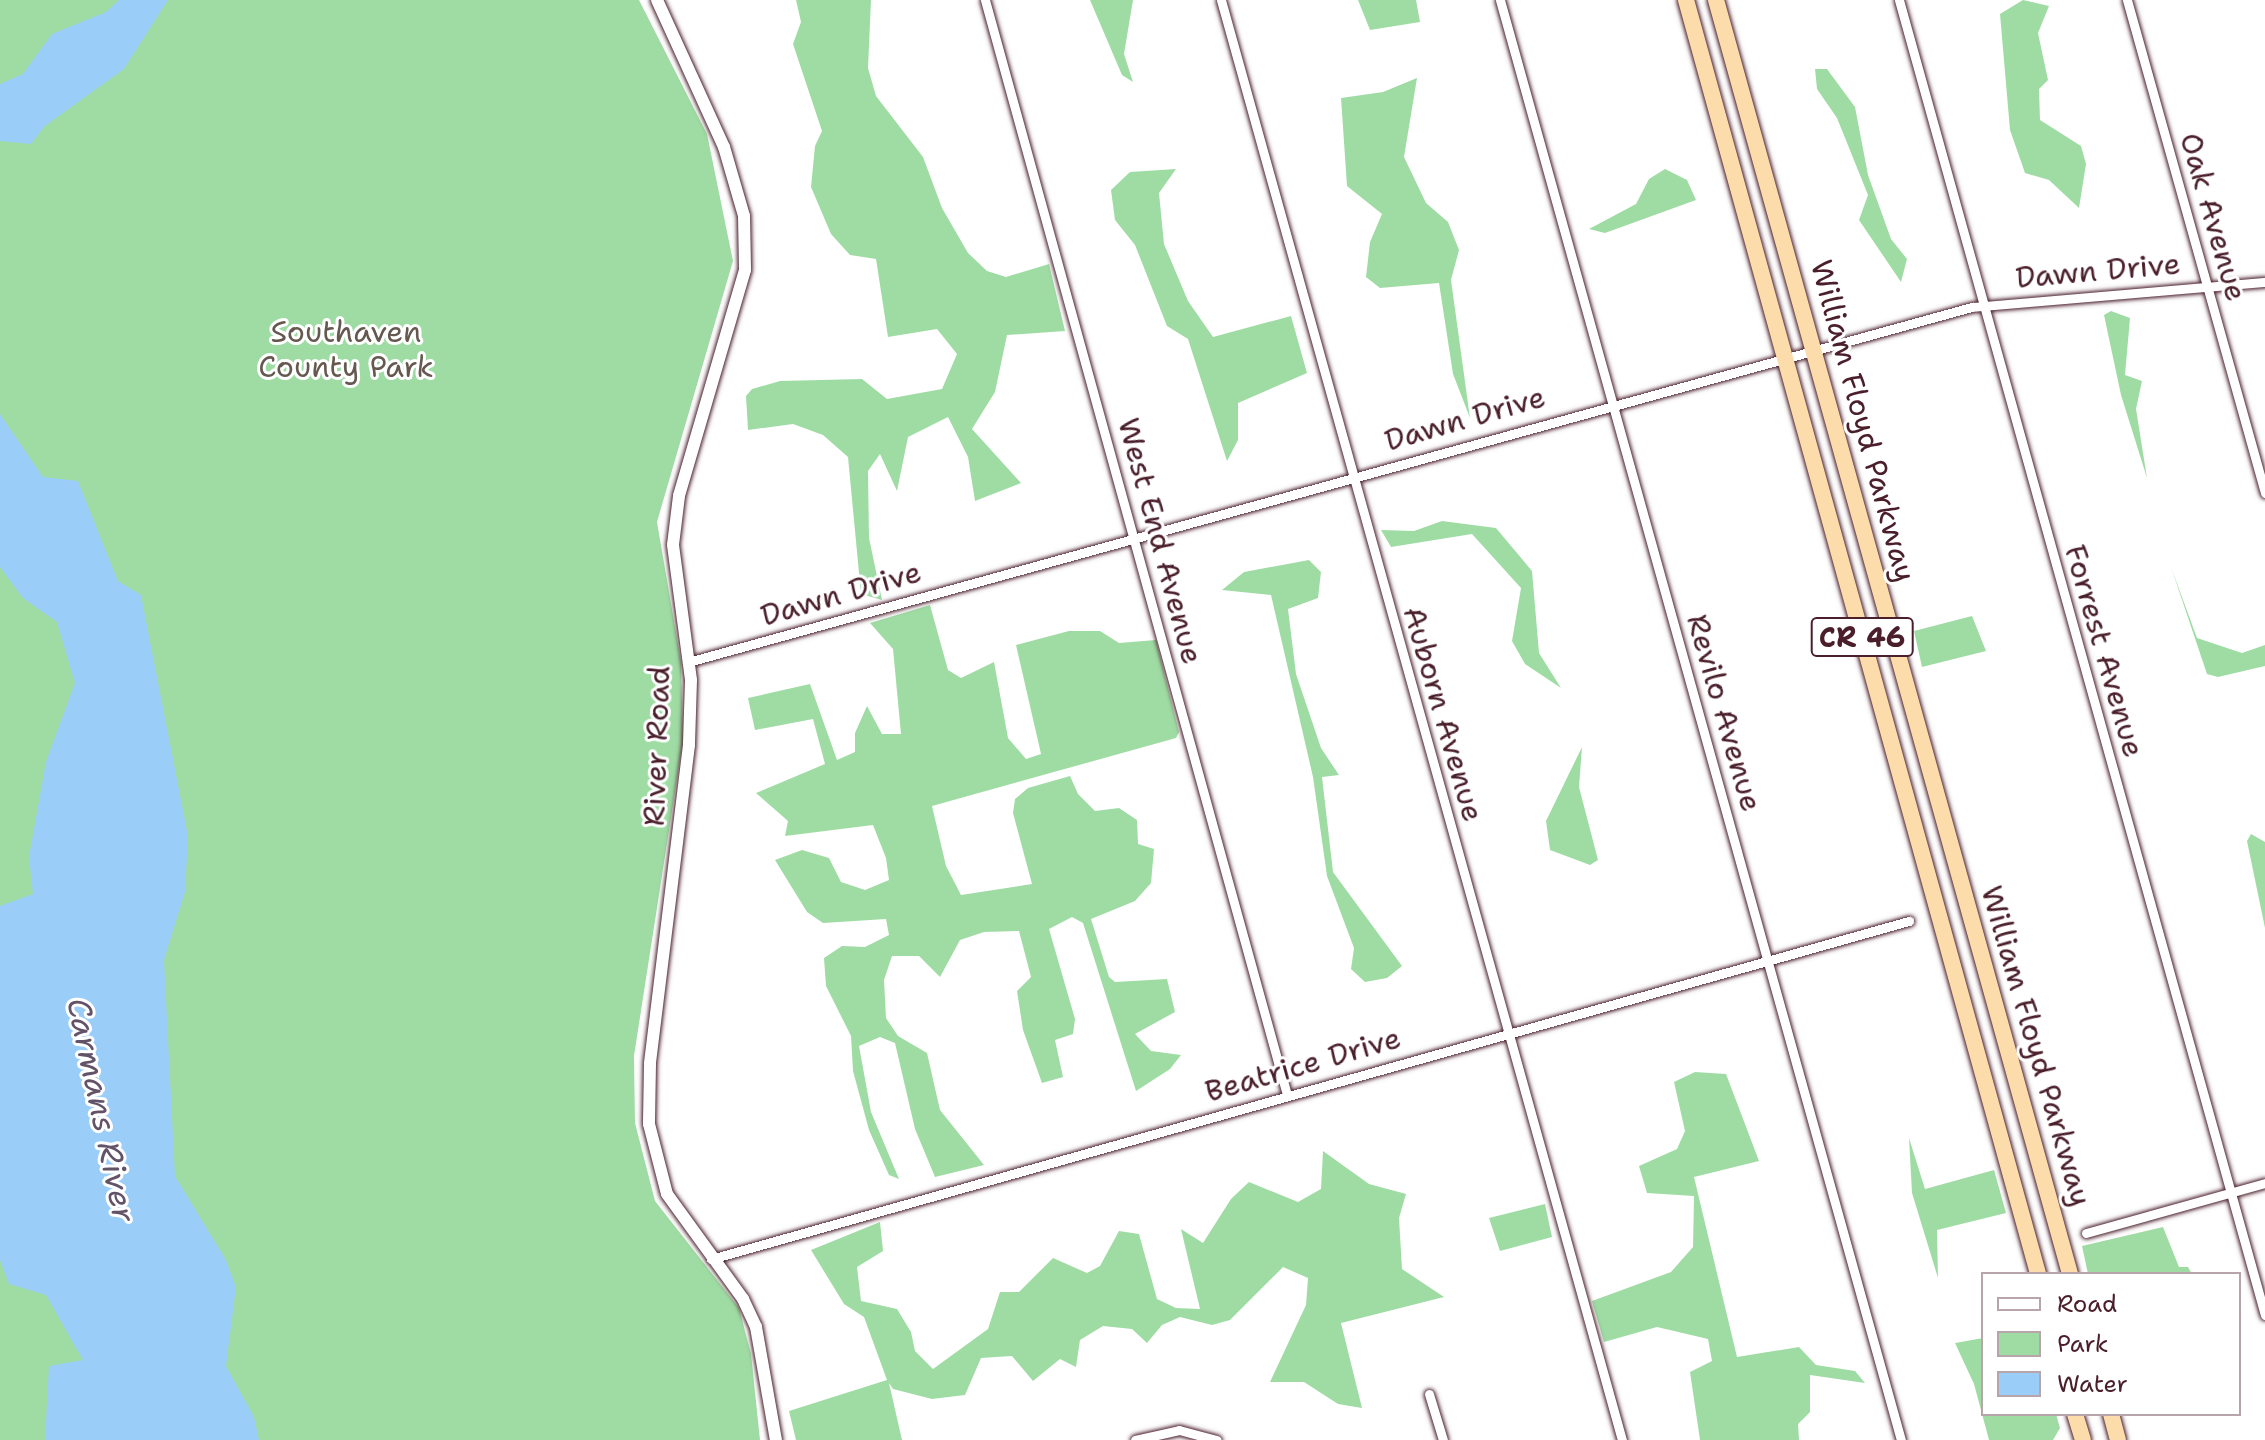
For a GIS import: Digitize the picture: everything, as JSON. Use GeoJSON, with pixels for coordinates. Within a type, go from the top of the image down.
{"type":"FeatureCollection","features":[{"type":"Feature","properties":{"kind":"highway","name":"William Floyd Parkway"},"geometry":{"type":"LineString","coordinates":[[1686,0],[2037,1272]]}},
{"type":"Feature","properties":{"kind":"highway","name":"William Floyd Parkway"},"geometry":{"type":"LineString","coordinates":[[1716,0],[2069,1272]]}},
{"type":"Feature","properties":{"kind":"highway"},"geometry":{"type":"LineString","coordinates":[[2076,1416],[2083,1440]]}},
{"type":"Feature","properties":{"kind":"highway"},"geometry":{"type":"LineString","coordinates":[[2112,1416],[2118,1440]]}},
{"type":"Feature","properties":{"kind":"street","name":"River Road"},"geometry":{"type":"LineString","coordinates":[[657,0],[724,147],[744,216],[745,270],[677,508],[673,545],[688,662],[686,771],[650,1064],[649,1124],[667,1194],[711,1259],[743,1299],[756,1327],[776,1440]]}},
{"type":"Feature","properties":{"kind":"street","name":"West End Avenue"},"geometry":{"type":"LineString","coordinates":[[985,0],[1287,1095]]}},
{"type":"Feature","properties":{"kind":"street","name":"Auborn Avenue"},"geometry":{"type":"LineString","coordinates":[[1221,0],[1351,476],[1622,1440]]}},
{"type":"Feature","properties":{"kind":"street","name":"Revilo Avenue"},"geometry":{"type":"LineString","coordinates":[[1500,0],[1901,1440]]}},
{"type":"Feature","properties":{"kind":"street","name":"Forrest Avenue"},"geometry":{"type":"LineString","coordinates":[[1899,0],[2265,1315]]}},
{"type":"Feature","properties":{"kind":"street","name":"Oak Avenue"},"geometry":{"type":"LineString","coordinates":[[2127,0],[2265,493]]}},
{"type":"Feature","properties":{"kind":"street","name":"Dawn Drive"},"geometry":{"type":"LineString","coordinates":[[688,662],[1612,403],[1984,304],[2265,282]]}},
{"type":"Feature","properties":{"kind":"street","name":"Beatrice Drive"},"geometry":{"type":"LineString","coordinates":[[711,1259],[1506,1032],[1909,921]]}},
{"type":"Feature","properties":{"kind":"street"},"geometry":{"type":"LineString","coordinates":[[2086,1233],[2265,1183]]}},
{"type":"Feature","properties":{"kind":"street"},"geometry":{"type":"LineString","coordinates":[[1429,1394],[1443,1440]]}},
{"type":"Feature","properties":{"kind":"street"},"geometry":{"type":"LineString","coordinates":[[1135,1440],[1179,1430],[1217,1440]]}},
{"type":"Feature","properties":{"kind":"green space","name":"Southaven County Park"},"geometry":{"type":"Polygon","coordinates":[[[0,0],[639,0],[707,134],[733,261],[657,522],[681,662],[683,740],[634,1056],[635,1123],[655,1201],[739,1308],[751,1354],[760,1440],[0,1440],[0,0]]]}},
{"type":"Feature","properties":{"kind":"green space"},"geometry":{"type":"Polygon","coordinates":[[[796,0],[871,0],[868,68],[876,96],[923,157],[942,208],[968,253],[987,271],[1006,277],[1049,264],[1065,331],[1007,335],[995,392],[972,429],[1021,483],[975,501],[968,457],[948,417],[908,437],[897,491],[880,454],[868,471],[869,538],[882,600],[861,594],[848,457],[823,435],[793,424],[748,430],[746,396],[752,389],[780,381],[862,379],[887,399],[942,389],[957,354],[937,329],[888,337],[876,259],[850,255],[831,234],[811,187],[815,146],[822,131],[793,44],[801,22],[796,0]]]}},
{"type":"Feature","properties":{"kind":"green space"},"geometry":{"type":"Polygon","coordinates":[[[1090,0],[1133,0],[1124,54],[1133,82],[1122,75],[1090,0]]]}},
{"type":"Feature","properties":{"kind":"green space"},"geometry":{"type":"Polygon","coordinates":[[[1358,0],[1416,0],[1420,22],[1370,30],[1358,0]]]}},
{"type":"Feature","properties":{"kind":"green space"},"geometry":{"type":"Polygon","coordinates":[[[2023,0],[2049,6],[2038,33],[2048,80],[2039,89],[2040,120],[2081,146],[2086,164],[2079,208],[2049,180],[2025,173],[2010,130],[2000,14],[2023,0]]]}},
{"type":"Feature","properties":{"kind":"green space"},"geometry":{"type":"Polygon","coordinates":[[[1815,69],[1827,69],[1855,107],[1868,175],[1891,239],[1907,259],[1901,282],[1859,220],[1868,195],[1837,118],[1817,89],[1815,69]]]}},
{"type":"Feature","properties":{"kind":"green space"},"geometry":{"type":"Polygon","coordinates":[[[1417,78],[1404,157],[1426,203],[1448,222],[1459,250],[1451,280],[1470,418],[1453,374],[1439,283],[1380,288],[1366,277],[1370,242],[1382,214],[1347,186],[1341,98],[1383,92],[1417,78]]]}},
{"type":"Feature","properties":{"kind":"green space"},"geometry":{"type":"Polygon","coordinates":[[[1176,169],[1159,193],[1164,244],[1188,301],[1213,337],[1291,316],[1307,373],[1238,403],[1238,440],[1227,461],[1188,339],[1167,326],[1135,245],[1115,220],[1111,190],[1130,172],[1176,169]]]}},
{"type":"Feature","properties":{"kind":"green space"},"geometry":{"type":"Polygon","coordinates":[[[1665,169],[1687,180],[1696,200],[1605,233],[1589,229],[1636,204],[1649,179],[1665,169]]]}},
{"type":"Feature","properties":{"kind":"green space"},"geometry":{"type":"Polygon","coordinates":[[[2111,311],[2130,318],[2125,375],[2142,381],[2136,409],[2147,478],[2121,395],[2104,315],[2111,311]]]}},
{"type":"Feature","properties":{"kind":"green space"},"geometry":{"type":"Polygon","coordinates":[[[1442,521],[1496,528],[1532,571],[1539,653],[1561,688],[1525,664],[1512,641],[1521,588],[1472,534],[1391,547],[1381,530],[1414,531],[1442,521]]]}},
{"type":"Feature","properties":{"kind":"green space"},"geometry":{"type":"Polygon","coordinates":[[[1309,560],[1321,572],[1318,598],[1288,609],[1296,674],[1321,748],[1339,775],[1322,777],[1333,872],[1402,966],[1387,978],[1365,982],[1351,969],[1354,948],[1327,876],[1313,777],[1271,595],[1222,590],[1244,572],[1309,560]]]}},
{"type":"Feature","properties":{"kind":"green space"},"geometry":{"type":"Polygon","coordinates":[[[2171,567],[2197,638],[2242,653],[2265,645],[2265,666],[2218,677],[2207,674],[2171,567]]]}},
{"type":"Feature","properties":{"kind":"green space"},"geometry":{"type":"Polygon","coordinates":[[[930,605],[948,670],[961,678],[994,662],[1008,738],[1026,759],[1041,754],[1016,645],[1069,631],[1100,631],[1119,643],[1156,640],[1179,732],[1176,738],[932,806],[946,866],[961,895],[1032,884],[1013,813],[1015,799],[1028,788],[1070,776],[1078,794],[1095,811],[1119,808],[1137,820],[1138,844],[1154,849],[1151,883],[1135,901],[1091,919],[1109,977],[1115,982],[1167,979],[1175,1012],[1135,1034],[1151,1051],[1181,1055],[1170,1069],[1136,1091],[1083,923],[1072,917],[1049,929],[1075,1019],[1073,1034],[1055,1040],[1063,1077],[1042,1083],[1023,1030],[1017,991],[1031,977],[1019,931],[984,932],[960,940],[940,977],[919,956],[892,956],[884,980],[886,1018],[898,1036],[927,1053],[940,1110],[984,1165],[935,1177],[915,1129],[895,1043],[880,1037],[859,1046],[871,1112],[899,1179],[889,1175],[869,1130],[853,1071],[851,1036],[826,986],[824,958],[842,946],[865,947],[889,935],[886,919],[823,923],[807,912],[775,860],[802,850],[829,858],[841,882],[865,890],[889,880],[886,858],[873,825],[785,836],[788,821],[756,793],[825,764],[813,719],[755,730],[748,698],[810,684],[837,760],[855,752],[855,733],[867,706],[882,734],[901,734],[893,649],[870,623],[930,605]]]}},
{"type":"Feature","properties":{"kind":"green space"},"geometry":{"type":"Polygon","coordinates":[[[1972,616],[1986,651],[1922,667],[1914,631],[1972,616]]]}},
{"type":"Feature","properties":{"kind":"green space"},"geometry":{"type":"Polygon","coordinates":[[[1582,747],[1579,787],[1598,860],[1590,865],[1550,850],[1546,821],[1582,747]]]}},
{"type":"Feature","properties":{"kind":"green space"},"geometry":{"type":"Polygon","coordinates":[[[2251,834],[2265,842],[2265,928],[2247,841],[2251,834]]]}},
{"type":"Feature","properties":{"kind":"green space"},"geometry":{"type":"Polygon","coordinates":[[[1695,1072],[1726,1074],[1759,1161],[1694,1177],[1737,1357],[1799,1347],[1816,1365],[1855,1371],[1865,1383],[1810,1375],[1810,1412],[1798,1424],[1799,1440],[1700,1440],[1690,1372],[1712,1361],[1708,1339],[1657,1327],[1604,1342],[1592,1301],[1671,1272],[1693,1247],[1694,1196],[1647,1193],[1639,1166],[1677,1149],[1685,1131],[1674,1082],[1695,1072]]]}},
{"type":"Feature","properties":{"kind":"green space"},"geometry":{"type":"Polygon","coordinates":[[[1909,1138],[1925,1189],[1994,1170],[2006,1213],[1937,1230],[1938,1278],[1912,1193],[1909,1138]]]}},
{"type":"Feature","properties":{"kind":"green space"},"geometry":{"type":"Polygon","coordinates":[[[1323,1151],[1369,1184],[1406,1194],[1399,1218],[1402,1269],[1444,1297],[1341,1323],[1362,1408],[1338,1404],[1304,1382],[1270,1382],[1306,1305],[1308,1278],[1283,1267],[1230,1320],[1212,1325],[1180,1317],[1162,1325],[1147,1343],[1132,1329],[1103,1326],[1080,1340],[1076,1367],[1060,1359],[1033,1381],[1012,1356],[981,1358],[965,1395],[932,1399],[893,1389],[889,1383],[902,1440],[796,1440],[789,1411],[887,1380],[864,1317],[844,1304],[811,1250],[880,1222],[883,1251],[857,1267],[861,1301],[897,1309],[911,1332],[915,1351],[933,1369],[988,1329],[1000,1292],[1019,1292],[1053,1258],[1087,1273],[1100,1266],[1119,1231],[1139,1234],[1157,1299],[1176,1308],[1200,1309],[1181,1229],[1203,1243],[1231,1199],[1249,1182],[1298,1202],[1321,1189],[1323,1151]]]}},
{"type":"Feature","properties":{"kind":"green space"},"geometry":{"type":"Polygon","coordinates":[[[1545,1204],[1552,1237],[1500,1251],[1489,1218],[1545,1204]]]}},
{"type":"Feature","properties":{"kind":"green space"},"geometry":{"type":"Polygon","coordinates":[[[2163,1227],[2179,1267],[2188,1267],[2191,1272],[2088,1272],[2082,1246],[2163,1227]]]}},
{"type":"Feature","properties":{"kind":"green space"},"geometry":{"type":"Polygon","coordinates":[[[1981,1338],[1981,1410],[1974,1384],[1955,1343],[1981,1338]]]}},
{"type":"Feature","properties":{"kind":"green space"},"geometry":{"type":"Polygon","coordinates":[[[1983,1416],[2057,1416],[2060,1428],[2053,1440],[1989,1440],[1983,1416]]]}},
{"type":"Feature","properties":{"kind":"water"},"geometry":{"type":"Polygon","coordinates":[[[119,0],[168,0],[124,69],[45,126],[31,144],[0,141],[0,84],[23,74],[52,34],[106,12],[119,0]]]}},
{"type":"Feature","properties":{"kind":"water","name":"Carmans River"},"geometry":{"type":"Polygon","coordinates":[[[0,414],[43,477],[78,481],[118,581],[141,595],[188,836],[185,892],[164,960],[175,1176],[226,1260],[236,1287],[226,1366],[254,1417],[259,1440],[45,1440],[49,1366],[83,1360],[46,1295],[9,1284],[0,1260],[0,906],[33,894],[29,857],[46,762],[75,683],[57,622],[23,598],[0,567],[0,414]]]}}]}
